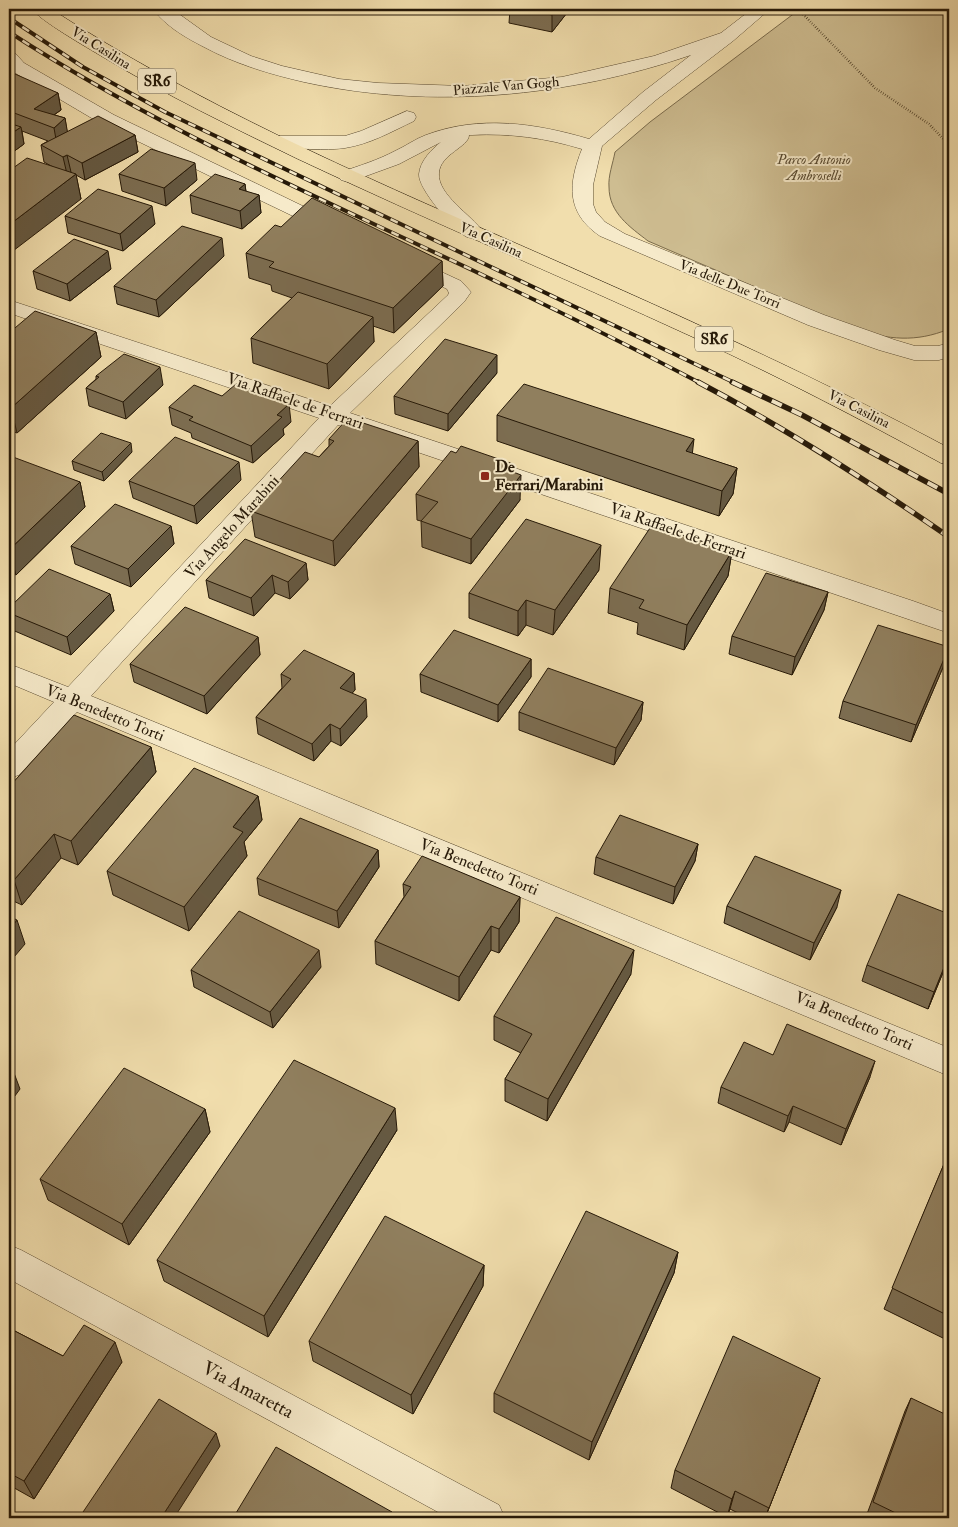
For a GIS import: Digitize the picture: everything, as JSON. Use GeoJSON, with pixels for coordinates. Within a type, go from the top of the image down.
{"type":"FeatureCollection","features":[{"type":"Feature","properties":{"kind":"main road","name":"Via Casilina"},"geometry":{"type":"LineString","coordinates":[[40,9],[120,60],[172,90],[348,176],[756,358],[849,403],[949,458]]}},
{"type":"Feature","properties":{"kind":"street","name":"Piazzale Van Gogh"},"geometry":{"type":"LineString","coordinates":[[162,9],[197,37],[245,60],[306,78],[378,89],[462,92],[562,82],[660,60],[727,37],[762,9]]}},
{"type":"Feature","properties":{"kind":"street"},"geometry":{"type":"LineString","coordinates":[[378,89],[491,109],[540,124],[570,138],[594,146],[604,134],[654,90],[727,37]]}},
{"type":"Feature","properties":{"kind":"street"},"geometry":{"type":"LineString","coordinates":[[12,66],[107,119],[346,234]]}},
{"type":"Feature","properties":{"kind":"street"},"geometry":{"type":"LineString","coordinates":[[348,176],[394,140],[404,125],[407,109],[400,101],[378,89]]}},
{"type":"Feature","properties":{"kind":"street"},"geometry":{"type":"LineString","coordinates":[[280,142],[332,143],[352,140],[368,135],[407,116]]}},
{"type":"Feature","properties":{"kind":"street"},"geometry":{"type":"LineString","coordinates":[[348,176],[399,157],[430,140],[475,130],[518,130],[570,138]]}},
{"type":"Feature","properties":{"kind":"street"},"geometry":{"type":"LineString","coordinates":[[473,232],[441,199],[429,180],[428,174],[430,164],[442,150],[475,130]]}},
{"type":"Feature","properties":{"kind":"street","name":"Via delle Due Torri"},"geometry":{"type":"LineString","coordinates":[[594,146],[582,187],[581,202],[589,218],[604,232],[816,320],[887,345],[914,353],[939,353],[949,350]]}},
{"type":"Feature","properties":{"kind":"street","name":"Via Angelo Marabini"},"geometry":{"type":"LineString","coordinates":[[9,768],[73,701],[334,414],[458,298],[460,292],[454,285],[394,256]]}},
{"type":"Feature","properties":{"kind":"street","name":"Via Raffaele de Ferrari"},"geometry":{"type":"LineString","coordinates":[[9,306],[334,414],[904,607],[949,624]]}},
{"type":"Feature","properties":{"kind":"street","name":"Via Benedetto Torti"},"geometry":{"type":"LineString","coordinates":[[9,673],[73,701],[690,953],[949,1062]]}},
{"type":"Feature","properties":{"kind":"street","name":"Via Amaretta"},"geometry":{"type":"LineString","coordinates":[[9,1261],[486,1518]]}},
{"type":"Feature","properties":{"kind":"path"},"geometry":{"type":"LineString","coordinates":[[798,9],[875,88],[929,124],[949,145]]}},
{"type":"Feature","properties":{"kind":"green space","name":"Parco Antonio Ambroselli"},"geometry":{"type":"Polygon","coordinates":[[[800,9],[949,9],[949,329],[913,338],[879,336],[855,330],[648,241],[622,218],[613,204],[609,183],[615,152],[650,122],[800,9]]]}},
{"type":"Feature","properties":{"kind":"building"},"geometry":{"type":"Polygon","coordinates":[[[519,9],[557,9],[552,15],[519,9]]]}},
{"type":"Feature","properties":{"kind":"building"},"geometry":{"type":"Polygon","coordinates":[[[15,74],[58,93],[34,109],[65,118],[54,128],[9,111],[9,78],[15,74]]]}},
{"type":"Feature","properties":{"kind":"building"},"geometry":{"type":"Polygon","coordinates":[[[98,116],[135,135],[82,163],[67,155],[63,157],[41,145],[98,116]]]}},
{"type":"Feature","properties":{"kind":"building"},"geometry":{"type":"Polygon","coordinates":[[[9,123],[21,127],[9,135],[9,123]]]}},
{"type":"Feature","properties":{"kind":"building"},"geometry":{"type":"Polygon","coordinates":[[[151,149],[195,163],[164,188],[119,174],[151,149]]]}},
{"type":"Feature","properties":{"kind":"building"},"geometry":{"type":"Polygon","coordinates":[[[27,158],[76,174],[9,225],[9,171],[27,158]]]}},
{"type":"Feature","properties":{"kind":"building"},"geometry":{"type":"Polygon","coordinates":[[[215,174],[245,184],[239,189],[259,195],[240,211],[190,195],[215,174]]]}},
{"type":"Feature","properties":{"kind":"building"},"geometry":{"type":"Polygon","coordinates":[[[98,189],[152,206],[120,234],[65,216],[98,189]]]}},
{"type":"Feature","properties":{"kind":"building"},"geometry":{"type":"Polygon","coordinates":[[[312,198],[442,261],[393,308],[269,267],[274,262],[246,253],[275,225],[281,227],[312,198]]]}},
{"type":"Feature","properties":{"kind":"building"},"geometry":{"type":"Polygon","coordinates":[[[182,226],[222,238],[156,300],[114,286],[182,226]]]}},
{"type":"Feature","properties":{"kind":"building"},"geometry":{"type":"Polygon","coordinates":[[[74,239],[108,251],[67,284],[33,271],[74,239]]]}},
{"type":"Feature","properties":{"kind":"building"},"geometry":{"type":"Polygon","coordinates":[[[298,292],[373,317],[327,364],[251,338],[298,292]]]}},
{"type":"Feature","properties":{"kind":"building"},"geometry":{"type":"Polygon","coordinates":[[[35,311],[96,332],[9,408],[9,333],[35,311]]]}},
{"type":"Feature","properties":{"kind":"building"},"geometry":{"type":"Polygon","coordinates":[[[445,339],[497,355],[448,414],[394,396],[445,339]]]}},
{"type":"Feature","properties":{"kind":"building"},"geometry":{"type":"Polygon","coordinates":[[[124,354],[160,367],[123,402],[86,388],[99,377],[96,376],[124,354]]]}},
{"type":"Feature","properties":{"kind":"building"},"geometry":{"type":"Polygon","coordinates":[[[236,384],[289,404],[277,415],[282,417],[251,446],[189,420],[193,417],[169,407],[194,385],[222,396],[236,384]]]}},
{"type":"Feature","properties":{"kind":"building"},"geometry":{"type":"Polygon","coordinates":[[[524,384],[694,439],[686,451],[737,468],[722,491],[497,415],[524,384]]]}},
{"type":"Feature","properties":{"kind":"building"},"geometry":{"type":"Polygon","coordinates":[[[348,418],[418,441],[333,541],[251,511],[305,452],[319,457],[334,441],[329,439],[348,418]]]}},
{"type":"Feature","properties":{"kind":"building"},"geometry":{"type":"Polygon","coordinates":[[[101,433],[131,443],[102,472],[72,461],[101,433]]]}},
{"type":"Feature","properties":{"kind":"building"},"geometry":{"type":"Polygon","coordinates":[[[175,437],[239,462],[194,506],[129,481],[175,437]]]}},
{"type":"Feature","properties":{"kind":"building"},"geometry":{"type":"Polygon","coordinates":[[[461,446],[513,464],[508,470],[521,475],[471,539],[421,521],[438,502],[416,494],[451,451],[456,453],[461,446]]]}},
{"type":"Feature","properties":{"kind":"building"},"geometry":{"type":"Polygon","coordinates":[[[13,457],[80,482],[9,550],[9,461],[13,457]]]}},
{"type":"Feature","properties":{"kind":"building"},"geometry":{"type":"Polygon","coordinates":[[[115,504],[171,526],[128,569],[71,546],[115,504]]]}},
{"type":"Feature","properties":{"kind":"building"},"geometry":{"type":"Polygon","coordinates":[[[526,519],[601,545],[555,610],[526,600],[518,611],[469,593],[526,519]]]}},
{"type":"Feature","properties":{"kind":"building"},"geometry":{"type":"Polygon","coordinates":[[[652,525],[732,551],[687,625],[639,608],[644,600],[610,588],[652,525]]]}},
{"type":"Feature","properties":{"kind":"building"},"geometry":{"type":"Polygon","coordinates":[[[245,539],[306,563],[288,582],[272,575],[251,598],[206,580],[245,539]]]}},
{"type":"Feature","properties":{"kind":"building"},"geometry":{"type":"Polygon","coordinates":[[[49,569],[110,594],[67,637],[9,613],[9,608],[49,569]]]}},
{"type":"Feature","properties":{"kind":"building"},"geometry":{"type":"Polygon","coordinates":[[[766,573],[828,592],[795,657],[732,636],[766,573]]]}},
{"type":"Feature","properties":{"kind":"building"},"geometry":{"type":"Polygon","coordinates":[[[185,607],[258,637],[204,696],[130,664],[185,607]]]}},
{"type":"Feature","properties":{"kind":"building"},"geometry":{"type":"Polygon","coordinates":[[[878,625],[949,647],[916,725],[843,701],[878,625]]]}},
{"type":"Feature","properties":{"kind":"building"},"geometry":{"type":"Polygon","coordinates":[[[454,630],[531,659],[498,705],[420,674],[454,630]]]}},
{"type":"Feature","properties":{"kind":"building"},"geometry":{"type":"Polygon","coordinates":[[[304,650],[354,673],[340,688],[366,699],[340,729],[330,724],[312,744],[256,717],[291,679],[281,674],[304,650]]]}},
{"type":"Feature","properties":{"kind":"building"},"geometry":{"type":"Polygon","coordinates":[[[548,668],[643,702],[616,748],[519,712],[548,668]]]}},
{"type":"Feature","properties":{"kind":"building"},"geometry":{"type":"Polygon","coordinates":[[[74,715],[151,747],[71,841],[54,834],[14,880],[9,878],[9,787],[74,715]]]}},
{"type":"Feature","properties":{"kind":"building"},"geometry":{"type":"Polygon","coordinates":[[[194,768],[258,796],[233,827],[243,832],[184,907],[107,871],[194,768]]]}},
{"type":"Feature","properties":{"kind":"building"},"geometry":{"type":"Polygon","coordinates":[[[620,815],[698,844],[675,887],[596,857],[620,815]]]}},
{"type":"Feature","properties":{"kind":"building"},"geometry":{"type":"Polygon","coordinates":[[[300,818],[378,850],[337,911],[257,878],[300,818]]]}},
{"type":"Feature","properties":{"kind":"building"},"geometry":{"type":"Polygon","coordinates":[[[422,856],[520,897],[499,929],[491,926],[459,977],[375,941],[411,887],[403,884],[422,856]]]}},
{"type":"Feature","properties":{"kind":"building"},"geometry":{"type":"Polygon","coordinates":[[[755,856],[841,890],[814,943],[727,906],[755,856]]]}},
{"type":"Feature","properties":{"kind":"building"},"geometry":{"type":"Polygon","coordinates":[[[898,894],[949,914],[949,955],[934,992],[867,965],[898,894]]]}},
{"type":"Feature","properties":{"kind":"building"},"geometry":{"type":"Polygon","coordinates":[[[239,911],[319,950],[270,1012],[191,970],[239,911]]]}},
{"type":"Feature","properties":{"kind":"building"},"geometry":{"type":"Polygon","coordinates":[[[9,916],[17,920],[9,930],[9,916]]]}},
{"type":"Feature","properties":{"kind":"building"},"geometry":{"type":"Polygon","coordinates":[[[556,917],[634,950],[548,1099],[505,1079],[532,1034],[494,1016],[556,917]]]}},
{"type":"Feature","properties":{"kind":"building"},"geometry":{"type":"Polygon","coordinates":[[[787,1024],[875,1061],[846,1129],[793,1106],[788,1116],[721,1087],[744,1042],[773,1055],[787,1024]]]}},
{"type":"Feature","properties":{"kind":"building"},"geometry":{"type":"Polygon","coordinates":[[[294,1060],[395,1108],[264,1316],[157,1260],[294,1060]]]}},
{"type":"Feature","properties":{"kind":"building"},"geometry":{"type":"Polygon","coordinates":[[[124,1068],[205,1109],[122,1224],[40,1179],[124,1068]]]}},
{"type":"Feature","properties":{"kind":"building"},"geometry":{"type":"Polygon","coordinates":[[[9,1071],[14,1073],[9,1080],[9,1071]]]}},
{"type":"Feature","properties":{"kind":"building"},"geometry":{"type":"Polygon","coordinates":[[[949,1152],[949,1316],[892,1288],[949,1152]]]}},
{"type":"Feature","properties":{"kind":"building"},"geometry":{"type":"Polygon","coordinates":[[[586,1211],[678,1252],[592,1442],[494,1393],[586,1211]]]}},
{"type":"Feature","properties":{"kind":"building"},"geometry":{"type":"Polygon","coordinates":[[[385,1216],[484,1265],[411,1395],[309,1341],[385,1216]]]}},
{"type":"Feature","properties":{"kind":"building"},"geometry":{"type":"Polygon","coordinates":[[[84,1325],[115,1342],[24,1481],[9,1473],[9,1328],[63,1356],[84,1325]]]}},
{"type":"Feature","properties":{"kind":"building"},"geometry":{"type":"Polygon","coordinates":[[[733,1336],[820,1378],[769,1508],[735,1491],[732,1499],[675,1470],[733,1336]]]}},
{"type":"Feature","properties":{"kind":"building"},"geometry":{"type":"Polygon","coordinates":[[[911,1398],[949,1416],[949,1518],[906,1518],[873,1502],[911,1398]]]}},
{"type":"Feature","properties":{"kind":"building"},"geometry":{"type":"Polygon","coordinates":[[[159,1399],[216,1433],[161,1518],[79,1518],[159,1399]]]}},
{"type":"Feature","properties":{"kind":"building"},"geometry":{"type":"Polygon","coordinates":[[[276,1447],[392,1512],[389,1518],[233,1518],[276,1447]]]}},
{"type":"Feature","properties":{"kind":"railway"},"geometry":{"type":"LineString","coordinates":[[9,18],[83,67],[165,112],[735,383]]}},
{"type":"Feature","properties":{"kind":"railway"},"geometry":{"type":"LineString","coordinates":[[9,32],[98,86],[190,135],[540,302],[700,383]]}},
{"type":"Feature","properties":{"kind":"railway"},"geometry":{"type":"LineString","coordinates":[[698,382],[826,456],[949,537]]}},
{"type":"Feature","properties":{"kind":"railway"},"geometry":{"type":"LineString","coordinates":[[732,382],[802,415],[949,494]]}},
{"type":"Feature","properties":{"kind":"place","name":"De Ferrari/Marabini"},"geometry":{"type":"Point","coordinates":[485,476]}}]}
